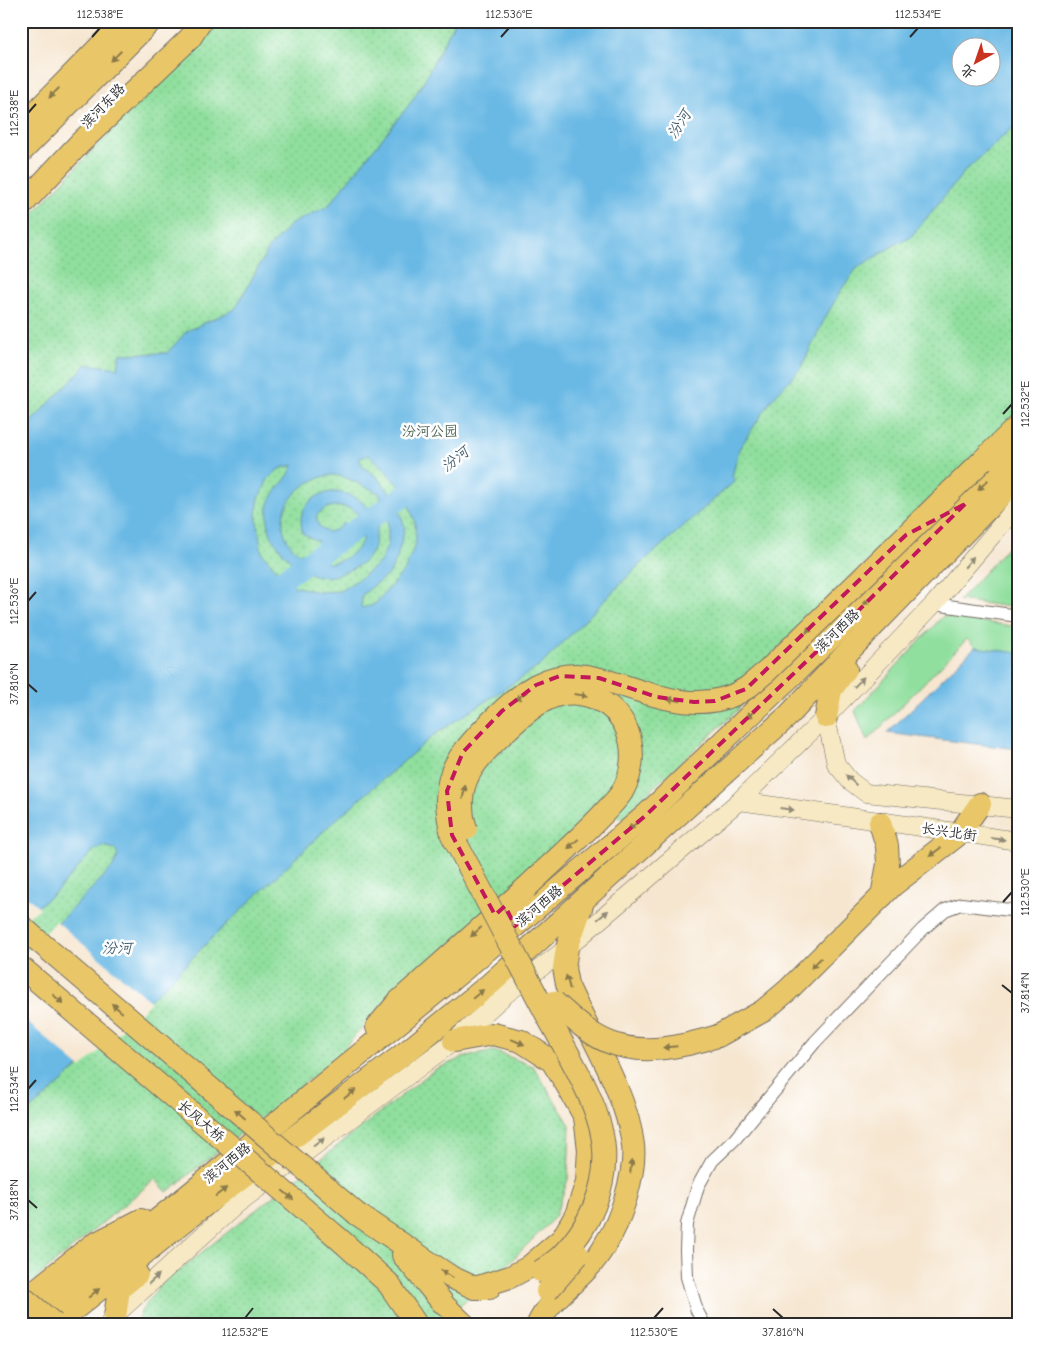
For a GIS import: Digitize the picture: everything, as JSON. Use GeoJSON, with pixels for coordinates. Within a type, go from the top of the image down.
{"type":"FeatureCollection","features":[{"type":"Feature","properties":{"kind":"highway"},"geometry":{"type":"LineString","coordinates":[[21,127],[125,21]]}},
{"type":"Feature","properties":{"kind":"highway","name":"滨河东路"},"geometry":{"type":"LineString","coordinates":[[21,152],[151,21]]}},
{"type":"Feature","properties":{"kind":"highway","name":"滨河东路"},"geometry":{"type":"LineString","coordinates":[[21,191],[185,21]]}},
{"type":"Feature","properties":{"kind":"highway"},"geometry":{"type":"LineString","coordinates":[[21,206],[80,143],[190,38],[201,21]]}},
{"type":"Feature","properties":{"kind":"highway"},"geometry":{"type":"LineString","coordinates":[[530,1324],[544,1281],[571,1245],[593,1210],[603,1180],[604,1148],[597,1116],[579,1074],[452,835],[446,810],[446,791],[452,770],[463,752],[502,711],[536,685],[560,676],[576,675],[599,678],[656,697],[694,702],[715,701],[731,696],[746,688],[766,672],[1018,426]]}},
{"type":"Feature","properties":{"kind":"highway","name":"滨河西路"},"geometry":{"type":"LineString","coordinates":[[55,1324],[334,1076],[468,966],[644,816],[836,633],[965,504],[1015,457]]}},
{"type":"Feature","properties":{"kind":"highway","name":"滨河西路"},"geometry":{"type":"LineString","coordinates":[[27,1324],[424,1037],[490,984],[789,716],[886,615],[1015,457]]}},
{"type":"Feature","properties":{"kind":"highway"},"geometry":{"type":"LineString","coordinates":[[906,535],[965,504]]}},
{"type":"Feature","properties":{"kind":"highway"},"geometry":{"type":"LineString","coordinates":[[826,717],[831,690],[886,615]]}},
{"type":"Feature","properties":{"kind":"highway"},"geometry":{"type":"LineString","coordinates":[[334,1076],[398,1002],[526,888],[594,824],[621,793],[627,781],[632,762],[631,741],[616,711],[600,700],[582,694],[566,694],[548,698],[531,710],[489,747],[468,774],[463,789],[462,802],[463,820],[467,833],[554,1002],[604,1099],[615,1141],[615,1186],[602,1224],[585,1247],[544,1281],[517,1283],[494,1289],[475,1288],[450,1277],[357,1214]]}},
{"type":"Feature","properties":{"kind":"highway"},"geometry":{"type":"LineString","coordinates":[[554,1002],[579,1024],[610,1043],[639,1049],[685,1045],[718,1036],[763,1011],[788,990],[893,884],[959,834],[980,804]]}},
{"type":"Feature","properties":{"kind":"highway"},"geometry":{"type":"LineString","coordinates":[[880,822],[888,864],[882,896]]}},
{"type":"Feature","properties":{"kind":"highway"},"geometry":{"type":"LineString","coordinates":[[538,1324],[544,1312],[587,1269],[606,1243],[620,1217],[630,1179],[634,1147],[628,1119],[615,1084],[567,984],[564,968],[567,948],[583,901]]}},
{"type":"Feature","properties":{"kind":"highway"},"geometry":{"type":"LineString","coordinates":[[21,926],[409,1260],[442,1302]]}},
{"type":"Feature","properties":{"kind":"highway","name":"长风大桥"},"geometry":{"type":"LineString","coordinates":[[21,967],[337,1236],[388,1283],[416,1324]]}},
{"type":"Feature","properties":{"kind":"highway"},"geometry":{"type":"LineString","coordinates":[[454,1042],[494,1034],[520,1041],[552,1061],[585,1117],[589,1150],[587,1182],[576,1215],[562,1239],[529,1267],[510,1278],[475,1288]]}},
{"type":"Feature","properties":{"kind":"highway"},"geometry":{"type":"LineString","coordinates":[[21,1302],[91,1246],[191,1204]]}},
{"type":"Feature","properties":{"kind":"highway"},"geometry":{"type":"LineString","coordinates":[[111,1321],[118,1289],[145,1267],[191,1204]]}},
{"type":"Feature","properties":{"kind":"highway"},"geometry":{"type":"LineString","coordinates":[[337,1236],[410,1324]]}},
{"type":"Feature","properties":{"kind":"highway"},"geometry":{"type":"LineString","coordinates":[[21,1296],[55,1324]]}},
{"type":"Feature","properties":{"kind":"highway"},"geometry":{"type":"LineString","coordinates":[[21,1307],[42,1324]]}},
{"type":"Feature","properties":{"kind":"main road"},"geometry":{"type":"LineString","coordinates":[[442,1302],[465,1324]]}},
{"type":"Feature","properties":{"kind":"street"},"geometry":{"type":"LineString","coordinates":[[111,1321],[236,1205],[454,1042],[506,995],[567,948],[585,930],[739,801],[826,717],[934,604],[1015,511]]}},
{"type":"Feature","properties":{"kind":"street"},"geometry":{"type":"LineString","coordinates":[[934,604],[1018,616]]}},
{"type":"Feature","properties":{"kind":"street","name":"长兴北街"},"geometry":{"type":"LineString","coordinates":[[826,717],[836,764],[850,781],[866,793],[1018,809]]}},
{"type":"Feature","properties":{"kind":"street","name":"长兴北街"},"geometry":{"type":"LineString","coordinates":[[739,801],[1018,841]]}},
{"type":"Feature","properties":{"kind":"street"},"geometry":{"type":"LineString","coordinates":[[704,1324],[697,1311],[687,1276],[687,1224],[698,1186],[712,1161],[735,1139],[815,1042],[923,929],[945,910],[962,904],[1018,911]]}},
{"type":"Feature","properties":{"kind":"highlighted area"},"geometry":{"type":"Polygon","coordinates":[[[965,504],[836,633],[645,816],[515,926],[505,906],[495,915],[452,835],[447,791],[463,752],[502,711],[536,685],[560,676],[599,678],[657,697],[694,702],[715,701],[746,689],[906,535],[965,504]]]}},
{"type":"Feature","properties":{"kind":"green space","name":"汾河公园"},"geometry":{"type":"Polygon","coordinates":[[[221,21],[1018,21],[1018,413],[771,656],[738,710],[655,786],[623,819],[598,811],[381,1006],[334,1060],[167,1192],[155,1179],[21,1291],[21,226],[117,124],[221,21]]]}},
{"type":"Feature","properties":{"kind":"green space"},"geometry":{"type":"Polygon","coordinates":[[[1018,535],[1018,608],[959,600],[960,600],[1018,535]]]}},
{"type":"Feature","properties":{"kind":"green space"},"geometry":{"type":"Polygon","coordinates":[[[943,616],[1018,627],[1018,653],[975,647],[967,639],[867,741],[855,711],[943,616]]]}},
{"type":"Feature","properties":{"kind":"green space"},"geometry":{"type":"Polygon","coordinates":[[[494,1051],[533,1066],[570,1125],[568,1179],[555,1217],[509,1263],[438,1324],[136,1324],[140,1313],[159,1286],[434,1070],[462,1058],[494,1051]]]}},
{"type":"Feature","properties":{"kind":"water","name":"汾河公园"},"geometry":{"type":"Polygon","coordinates":[[[455,21],[1018,21],[1018,123],[965,171],[910,238],[896,244],[857,268],[841,290],[824,320],[801,368],[772,399],[739,449],[732,477],[736,480],[636,568],[541,665],[434,735],[331,824],[166,985],[52,1091],[21,1117],[21,960],[113,867],[118,856],[115,849],[103,846],[93,851],[57,891],[21,920],[21,432],[87,364],[118,368],[120,354],[167,353],[187,331],[235,309],[269,248],[291,224],[328,206],[409,105],[423,83],[455,21]],[[368,455],[359,459],[363,467],[376,476],[394,497],[405,527],[397,558],[390,573],[362,595],[361,608],[374,605],[405,570],[416,542],[415,522],[403,488],[394,481],[382,466],[368,455]],[[293,465],[279,469],[268,479],[259,498],[256,514],[262,553],[294,586],[318,592],[340,591],[362,577],[381,561],[388,544],[388,518],[379,493],[337,475],[320,478],[308,483],[297,491],[289,501],[284,512],[285,536],[295,550],[322,562],[336,562],[350,555],[360,545],[364,531],[356,512],[344,507],[335,506],[325,509],[316,516],[319,526],[328,532],[338,529],[343,523],[349,530],[344,541],[335,547],[324,545],[302,533],[301,516],[304,509],[313,499],[331,492],[351,495],[367,507],[377,524],[373,550],[361,564],[333,576],[313,575],[294,564],[285,555],[274,540],[269,525],[268,512],[271,499],[293,465]]]}},
{"type":"Feature","properties":{"kind":"water"},"geometry":{"type":"Polygon","coordinates":[[[975,647],[1018,653],[1018,749],[887,733],[975,647]]]}},
{"type":"Feature","properties":{"kind":"pier"},"geometry":{"type":"Polygon","coordinates":[[[21,892],[40,908],[21,922],[21,892]]]}},
{"type":"Feature","properties":{"kind":"pier"},"geometry":{"type":"Polygon","coordinates":[[[56,921],[151,1002],[81,1068],[21,1017],[21,957],[56,921]]]}},
{"type":"Feature","properties":{"kind":"waterway","name":"汾河"},"geometry":{"type":"LineString","coordinates":[[261,594],[429,479]]}}]}
